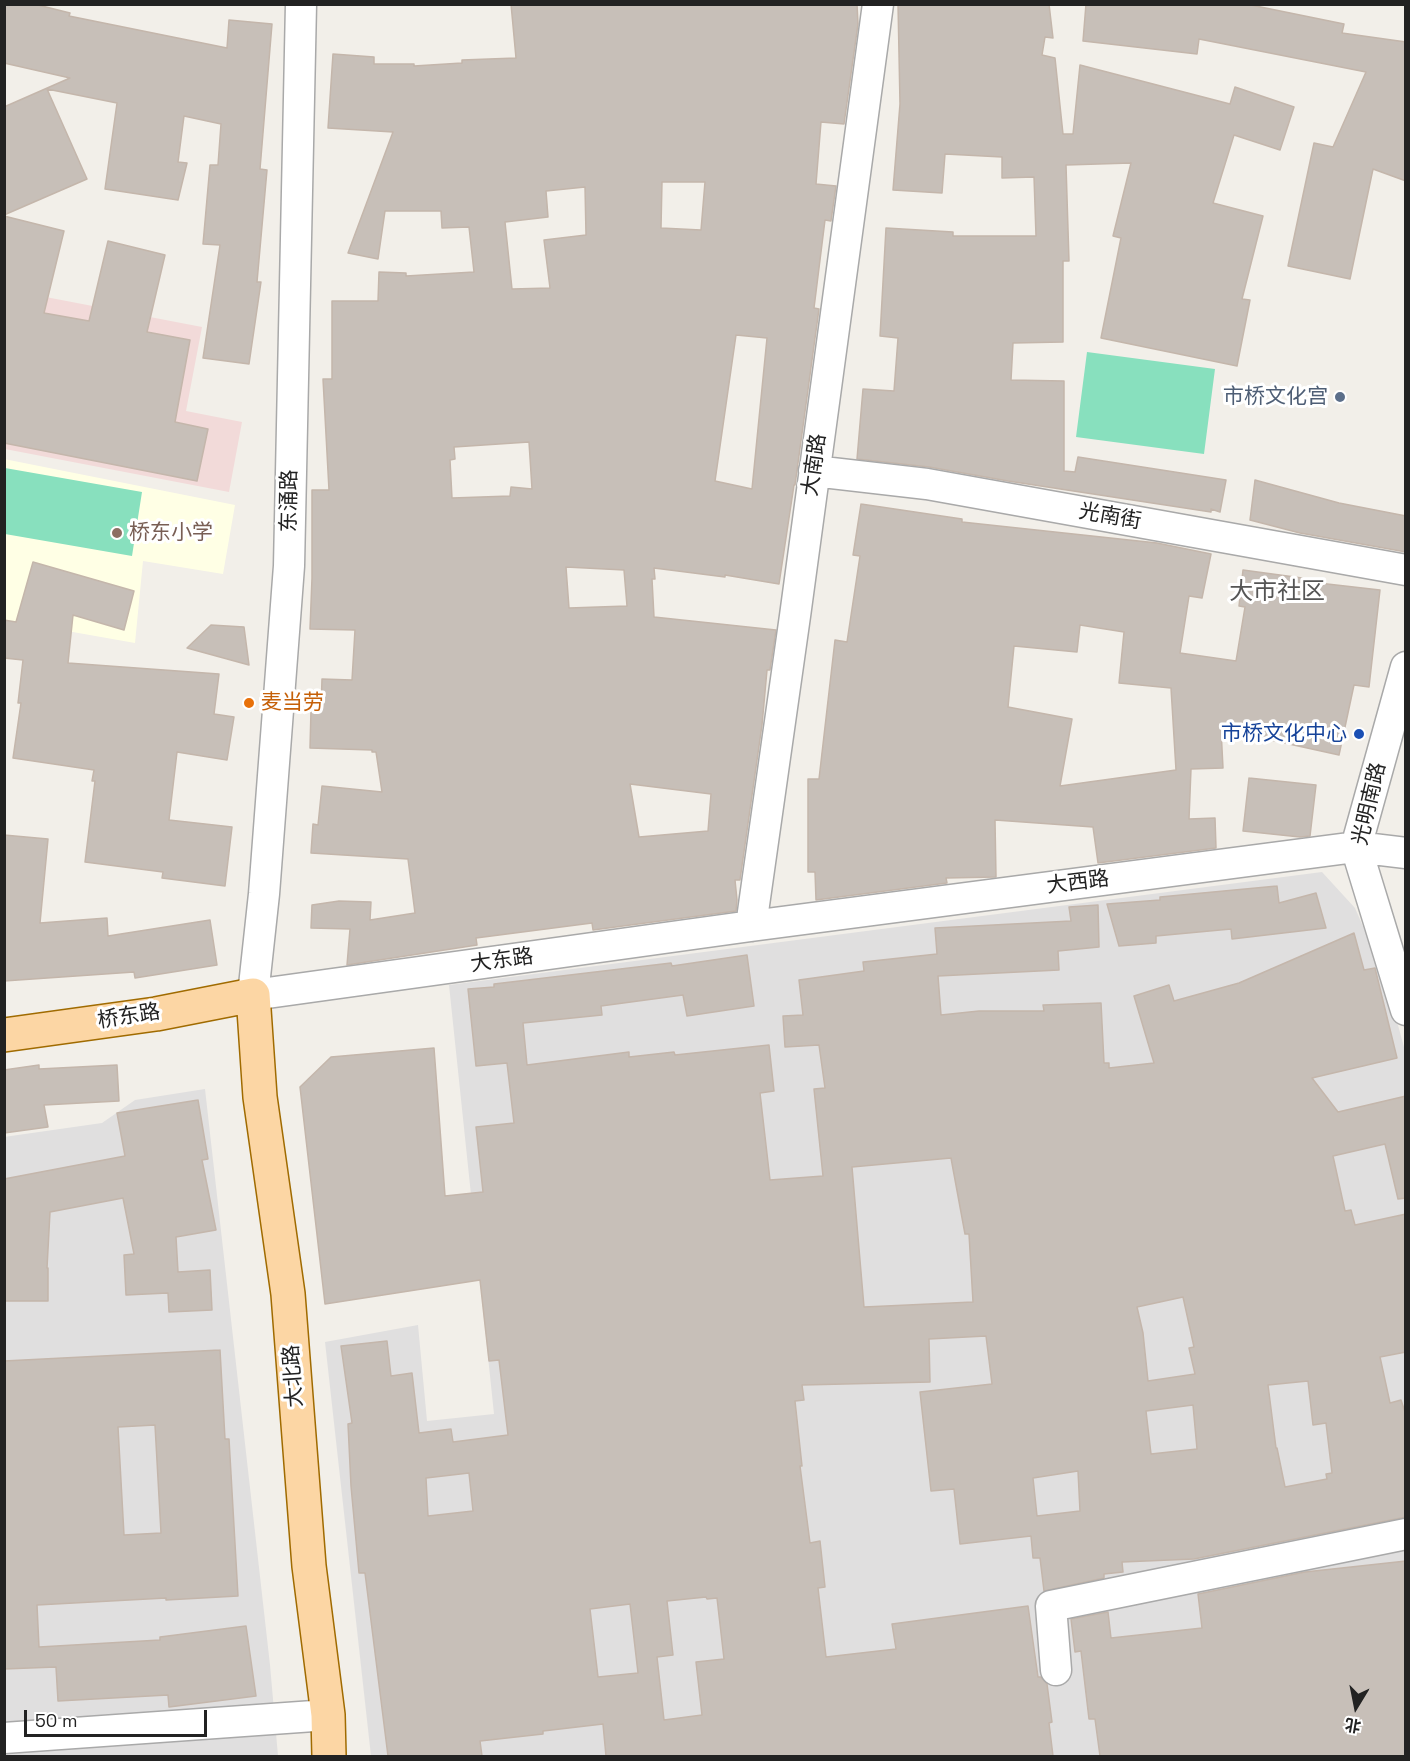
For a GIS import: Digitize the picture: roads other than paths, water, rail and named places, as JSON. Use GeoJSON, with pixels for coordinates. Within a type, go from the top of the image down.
{"type":"FeatureCollection","features":[{"type":"Feature","properties":{"kind":"main road","name":"桥东路"},"geometry":{"type":"LineString","coordinates":[[4,1035],[156,1014],[253,995]]}},
{"type":"Feature","properties":{"kind":"main road","name":"大北路"},"geometry":{"type":"LineString","coordinates":[[253,995],[260,1097],[288,1294],[309,1566],[328,1715],[329,1756]]}},
{"type":"Feature","properties":{"kind":"street","name":"东涌路"},"geometry":{"type":"LineString","coordinates":[[253,995],[264,894],[289,566],[301,4]]}},
{"type":"Feature","properties":{"kind":"street","name":"大南路"},"geometry":{"type":"LineString","coordinates":[[751,926],[878,4]]}},
{"type":"Feature","properties":{"kind":"street","name":"光南街"},"geometry":{"type":"LineString","coordinates":[[814,471],[927,484],[1406,570]]}},
{"type":"Feature","properties":{"kind":"street","name":"光明南路"},"geometry":{"type":"LineString","coordinates":[[1406,667],[1356,847],[1406,1010]]}},
{"type":"Feature","properties":{"kind":"street","name":"大西路"},"geometry":{"type":"LineString","coordinates":[[751,926],[1356,847],[1406,853]]}},
{"type":"Feature","properties":{"kind":"street","name":"大东路"},"geometry":{"type":"LineString","coordinates":[[253,995],[751,926]]}},
{"type":"Feature","properties":{"kind":"street"},"geometry":{"type":"LineString","coordinates":[[1056,1670],[1051,1606],[1406,1534]]}},
{"type":"Feature","properties":{"kind":"street"},"geometry":{"type":"LineString","coordinates":[[4,1738],[328,1715]]}},
{"type":"Feature","properties":{"kind":"place","name":"市桥文化宫"},"geometry":{"type":"Point","coordinates":[1340,397]}},
{"type":"Feature","properties":{"kind":"place","name":"桥东小学"},"geometry":{"type":"Point","coordinates":[117,533]}},
{"type":"Feature","properties":{"kind":"place","name":"麦当劳"},"geometry":{"type":"Point","coordinates":[249,703]}},
{"type":"Feature","properties":{"kind":"place","name":"市桥文化中心"},"geometry":{"type":"Point","coordinates":[1359,734]}},
{"type":"Feature","properties":{"kind":"district","name":"大市社区"},"geometry":{"type":"Point","coordinates":[1277,592]}}]}
